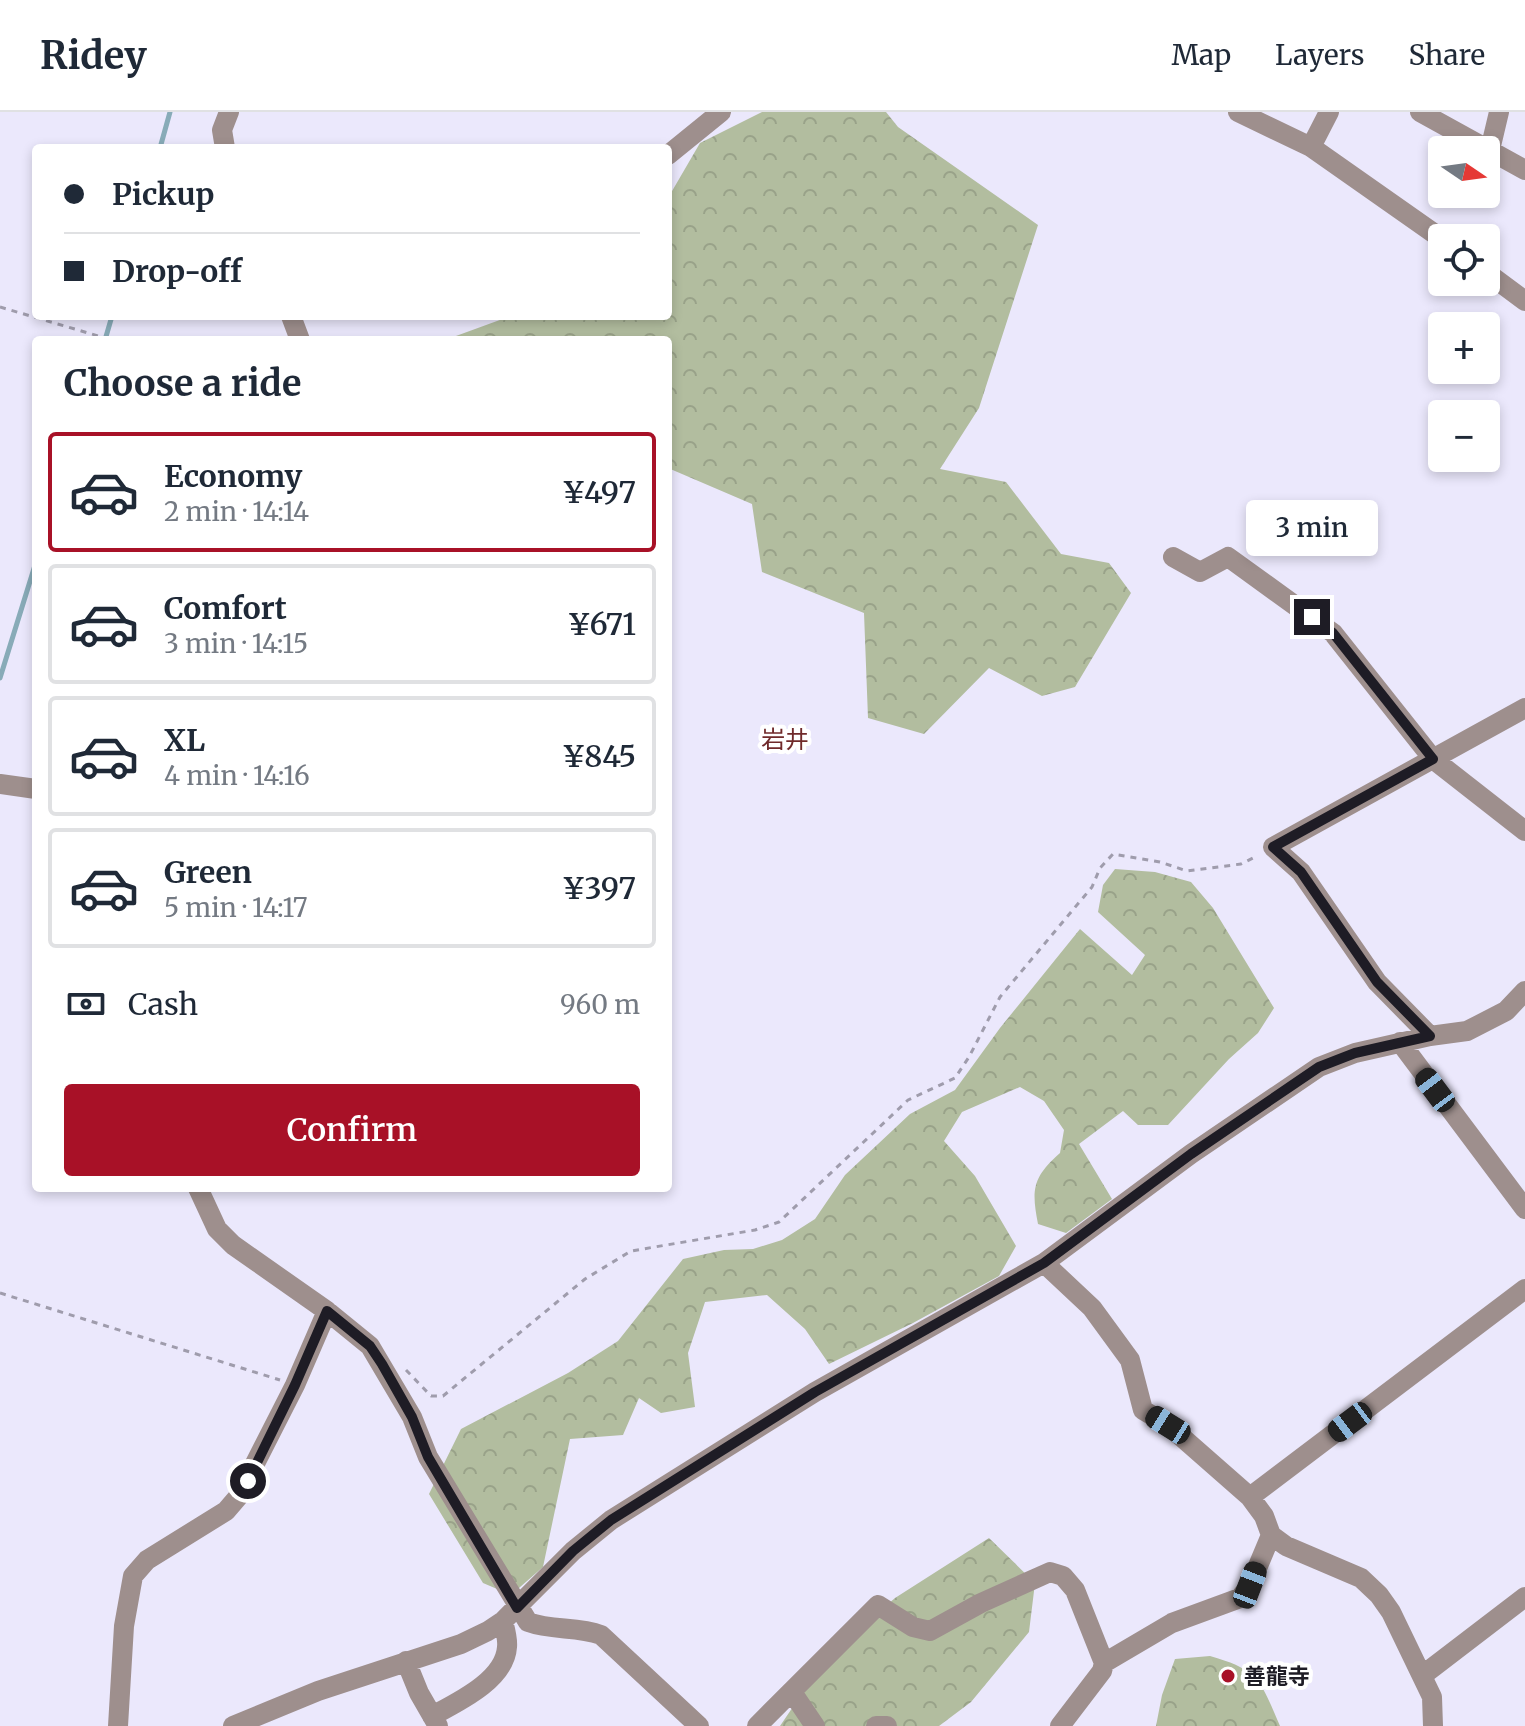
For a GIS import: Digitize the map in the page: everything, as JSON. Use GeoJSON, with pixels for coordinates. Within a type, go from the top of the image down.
{"type":"FeatureCollection","features":[{"type":"Feature","properties":{"kind":"street"},"geometry":{"type":"LineString","coordinates":[[224,144],[222,130],[229,112]]}},
{"type":"Feature","properties":{"kind":"street"},"geometry":{"type":"LineString","coordinates":[[672,152],[721,112]]}},
{"type":"Feature","properties":{"kind":"street"},"geometry":{"type":"LineString","coordinates":[[1238,112],[1311,147],[1428,229]]}},
{"type":"Feature","properties":{"kind":"street"},"geometry":{"type":"LineString","coordinates":[[1311,147],[1329,112]]}},
{"type":"Feature","properties":{"kind":"street"},"geometry":{"type":"LineString","coordinates":[[1420,112],[1464,136]]}},
{"type":"Feature","properties":{"kind":"street"},"geometry":{"type":"LineString","coordinates":[[1493,136],[1499,112]]}},
{"type":"Feature","properties":{"kind":"street"},"geometry":{"type":"LineString","coordinates":[[1500,156],[1525,170]]}},
{"type":"Feature","properties":{"kind":"street"},"geometry":{"type":"LineString","coordinates":[[1500,282],[1525,301]]}},
{"type":"Feature","properties":{"kind":"street"},"geometry":{"type":"LineString","coordinates":[[1173,557],[1200,572],[1228,557],[1333,633],[1433,759],[1525,831]]}},
{"type":"Feature","properties":{"kind":"street"},"geometry":{"type":"LineString","coordinates":[[1430,1036],[1377,982],[1301,872],[1273,847],[1525,708]]}},
{"type":"Feature","properties":{"kind":"street"},"geometry":{"type":"LineString","coordinates":[[0,784],[32,788]]}},
{"type":"Feature","properties":{"kind":"street"},"geometry":{"type":"LineString","coordinates":[[233,1726],[273,1708],[461,1644],[510,1614],[573,1551],[611,1520],[815,1392],[1044,1263],[1191,1154],[1319,1067],[1355,1053],[1400,1042],[1467,1031],[1506,1011],[1525,991]]}},
{"type":"Feature","properties":{"kind":"street"},"geometry":{"type":"LineString","coordinates":[[1400,1042],[1525,1209]]}},
{"type":"Feature","properties":{"kind":"street"},"geometry":{"type":"LineString","coordinates":[[200,1192],[217,1229],[233,1245],[327,1311],[370,1346],[412,1417],[428,1457],[510,1614],[502,1664],[435,1721],[406,1661]]}},
{"type":"Feature","properties":{"kind":"street"},"geometry":{"type":"LineString","coordinates":[[1044,1263],[1092,1308],[1130,1360],[1143,1410],[1168,1425],[1250,1497],[1264,1516],[1271,1535],[1286,1546],[1361,1578],[1379,1595],[1423,1675],[1432,1697],[1433,1726]]}},
{"type":"Feature","properties":{"kind":"street"},"geometry":{"type":"LineString","coordinates":[[1250,1497],[1525,1289]]}},
{"type":"Feature","properties":{"kind":"street"},"geometry":{"type":"LineString","coordinates":[[118,1726],[124,1626],[133,1576],[147,1560],[226,1511],[238,1497],[295,1385],[327,1311]]}},
{"type":"Feature","properties":{"kind":"street"},"geometry":{"type":"LineString","coordinates":[[1104,1663],[1172,1623],[1240,1598],[1250,1585],[1271,1535]]}},
{"type":"Feature","properties":{"kind":"street"},"geometry":{"type":"LineString","coordinates":[[757,1726],[878,1605],[913,1627],[930,1631],[981,1603],[1050,1572],[1063,1576],[1075,1590],[1104,1663],[1102,1671],[1060,1726]]}},
{"type":"Feature","properties":{"kind":"street"},"geometry":{"type":"LineString","coordinates":[[1423,1675],[1525,1597]]}},
{"type":"Feature","properties":{"kind":"street"},"geometry":{"type":"LineString","coordinates":[[510,1614],[543,1627],[588,1630],[601,1635],[699,1726]]}},
{"type":"Feature","properties":{"kind":"street"},"geometry":{"type":"LineString","coordinates":[[792,1692],[815,1726]]}},
{"type":"Feature","properties":{"kind":"street"},"geometry":{"type":"LineString","coordinates":[[876,1726],[887,1726]]}},
{"type":"Feature","properties":{"kind":"path"},"geometry":{"type":"LineString","coordinates":[[0,307],[32,316]]}},
{"type":"Feature","properties":{"kind":"path"},"geometry":{"type":"LineString","coordinates":[[44,320],[98,336]]}},
{"type":"Feature","properties":{"kind":"path"},"geometry":{"type":"LineString","coordinates":[[395,1363],[431,1396],[443,1396],[585,1279],[631,1251],[755,1230],[779,1222],[908,1100],[955,1078],[1000,997],[1092,887],[1100,868],[1113,854],[1160,862],[1187,871],[1241,864],[1273,847]]}},
{"type":"Feature","properties":{"kind":"path"},"geometry":{"type":"LineString","coordinates":[[0,1293],[295,1385]]}},
{"type":"Feature","properties":{"kind":"green space"},"geometry":{"type":"Polygon","coordinates":[[[762,112],[886,112],[898,127],[1038,225],[979,408],[940,469],[1006,482],[1061,554],[1109,563],[1131,593],[1075,687],[1042,696],[989,668],[924,734],[868,718],[864,613],[762,572],[752,504],[672,470],[672,336],[456,336],[500,320],[672,320],[672,191],[700,143],[762,112]]]}},
{"type":"Feature","properties":{"kind":"green space"},"geometry":{"type":"Polygon","coordinates":[[[1115,869],[1155,872],[1191,882],[1213,908],[1274,1008],[1258,1033],[1229,1059],[1168,1125],[1138,1125],[1123,1111],[1079,1144],[1112,1199],[1066,1233],[1038,1224],[1036,1184],[1044,1169],[1060,1153],[1064,1130],[1044,1101],[1020,1087],[962,1112],[944,1141],[975,1176],[1016,1246],[999,1276],[829,1364],[805,1329],[767,1295],[705,1302],[688,1353],[695,1407],[661,1413],[639,1398],[623,1435],[570,1439],[543,1567],[511,1595],[483,1583],[429,1494],[461,1429],[568,1373],[618,1341],[683,1259],[724,1250],[753,1249],[782,1240],[815,1219],[845,1175],[910,1114],[955,1090],[1000,1028],[1080,929],[1132,975],[1145,955],[1098,912],[1103,885],[1115,869]]]}},
{"type":"Feature","properties":{"kind":"green space"},"geometry":{"type":"Polygon","coordinates":[[[989,1538],[1035,1583],[1029,1632],[971,1702],[939,1726],[780,1726],[826,1658],[895,1598],[989,1538]]]}},
{"type":"Feature","properties":{"kind":"green space"},"geometry":{"type":"Polygon","coordinates":[[[1210,1656],[1239,1667],[1257,1680],[1280,1726],[1156,1726],[1162,1695],[1175,1659],[1210,1656]]]}},
{"type":"Feature","properties":{"kind":"waterway"},"geometry":{"type":"LineString","coordinates":[[161,144],[170,112]]}},
{"type":"Feature","properties":{"kind":"waterway"},"geometry":{"type":"LineString","coordinates":[[106,336],[111,320]]}},
{"type":"Feature","properties":{"kind":"waterway"},"geometry":{"type":"LineString","coordinates":[[0,678],[32,575]]}},
{"type":"Feature","properties":{"kind":"place","name":"善龍寺"},"geometry":{"type":"Point","coordinates":[1228,1676]}},
{"type":"Feature","properties":{"kind":"district","name":"岩井"},"geometry":{"type":"Point","coordinates":[785,739]}},
{"type":"Feature","properties":{"kind":"route"},"geometry":{"type":"LineString","coordinates":[[248,1481],[327,1311],[370,1346],[382,1364],[412,1417],[428,1457],[517,1608],[573,1551],[611,1520],[815,1392],[1044,1263],[1191,1154],[1319,1067],[1355,1053],[1430,1036],[1377,982],[1301,872],[1273,847],[1433,759],[1333,633],[1312,617]]}}]}
